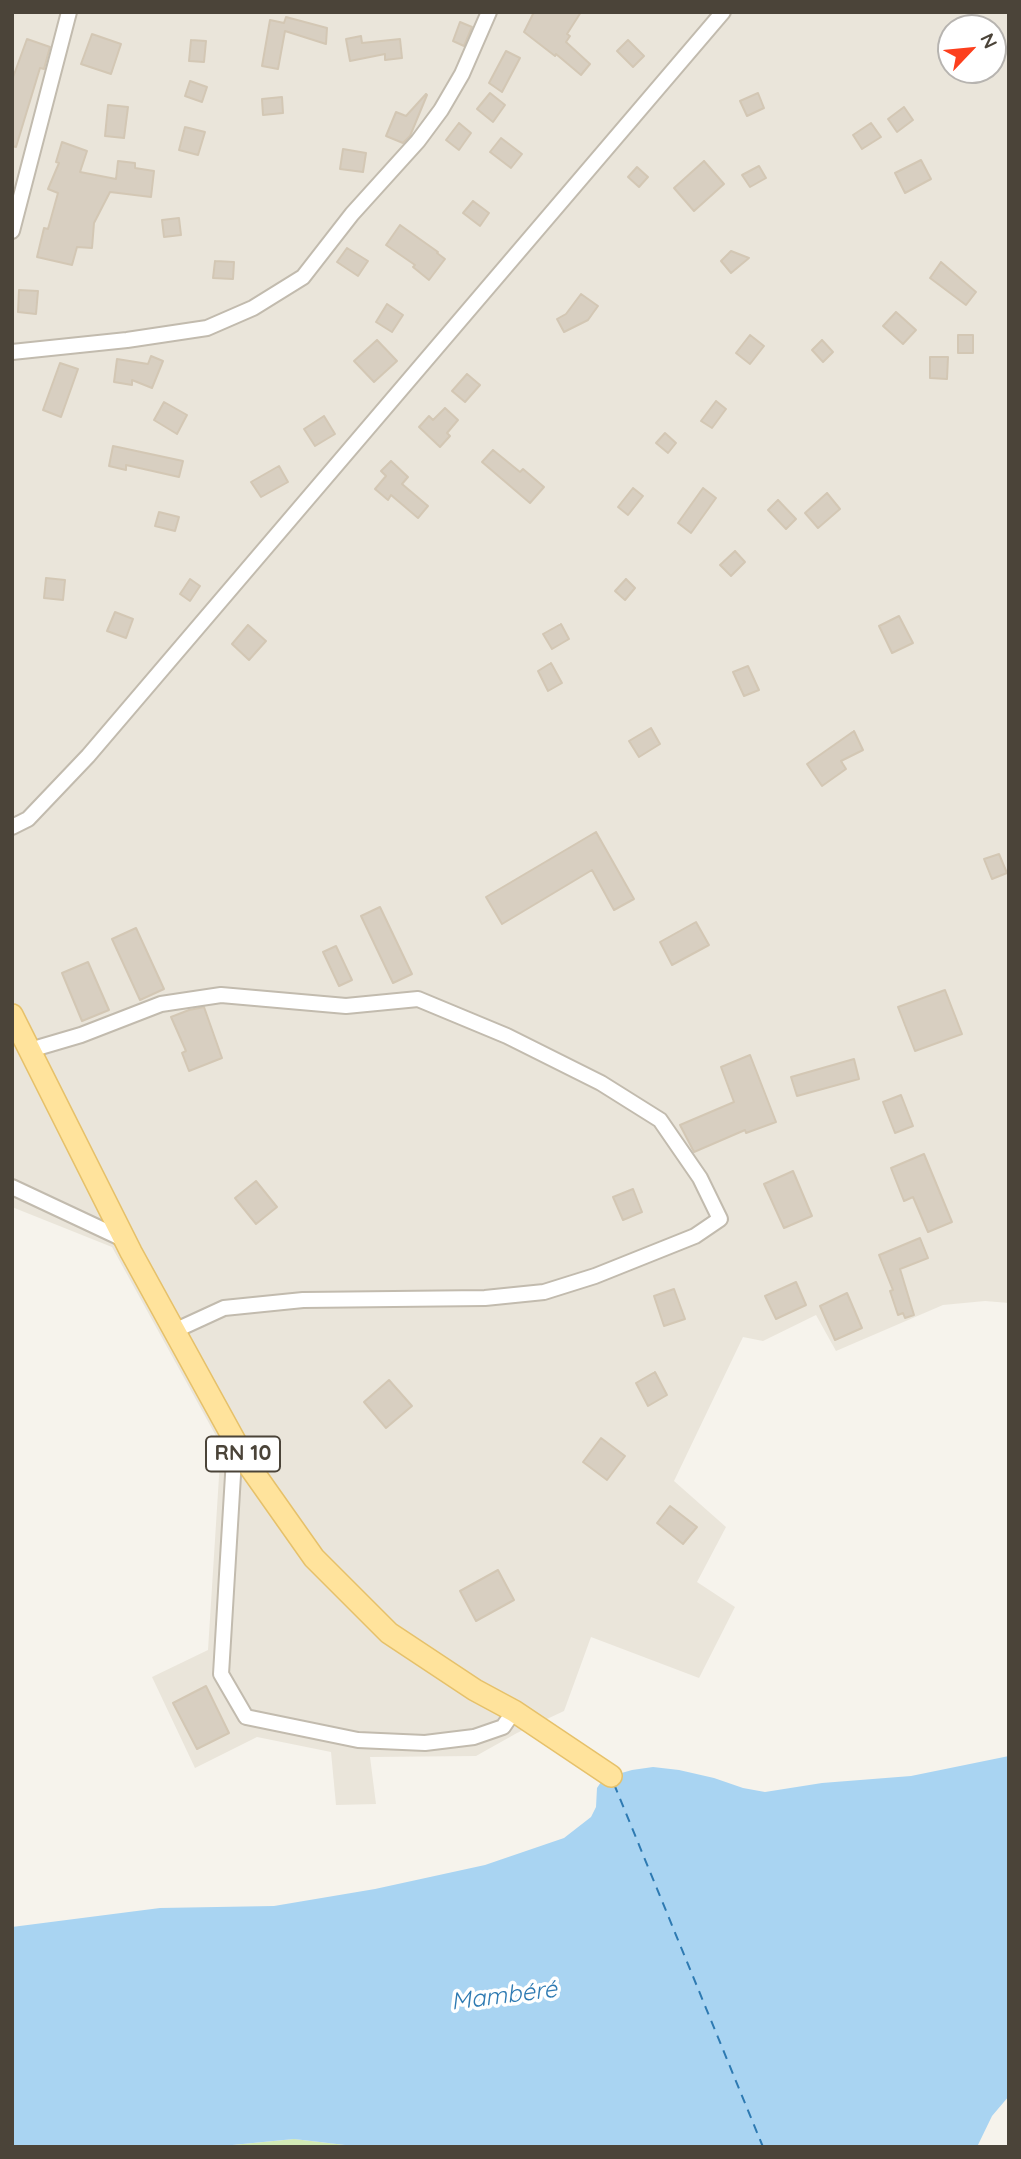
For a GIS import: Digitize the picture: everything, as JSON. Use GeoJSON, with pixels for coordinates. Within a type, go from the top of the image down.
{"type":"FeatureCollection","features":[{"type":"Feature","properties":{"kind":"main road","name":"RN 10"},"geometry":{"type":"LineString","coordinates":[[12,1015],[125,1241],[247,1463],[314,1558],[389,1633],[475,1690],[514,1711],[611,1776]]}},
{"type":"Feature","properties":{"kind":"street"},"geometry":{"type":"LineString","coordinates":[[12,231],[69,12]]}},
{"type":"Feature","properties":{"kind":"street"},"geometry":{"type":"LineString","coordinates":[[12,352],[127,340],[207,328],[253,308],[303,277],[352,214],[418,141],[441,110],[462,74],[489,12]]}},
{"type":"Feature","properties":{"kind":"street"},"geometry":{"type":"LineString","coordinates":[[12,827],[28,819],[88,756],[723,12]]}},
{"type":"Feature","properties":{"kind":"street"},"geometry":{"type":"LineString","coordinates":[[30,1050],[81,1035],[162,1004],[221,995],[346,1006],[418,999],[508,1036],[601,1083],[660,1120],[700,1178],[720,1219],[695,1236],[595,1276],[544,1292],[485,1297],[303,1300],[224,1308],[174,1331]]}},
{"type":"Feature","properties":{"kind":"street"},"geometry":{"type":"LineString","coordinates":[[12,1187],[125,1241]]}},
{"type":"Feature","properties":{"kind":"street"},"geometry":{"type":"LineString","coordinates":[[235,1441],[221,1674],[246,1717],[358,1740],[425,1743],[484,1734],[503,1727],[514,1711]]}},
{"type":"Feature","properties":{"kind":"shaded area"},"geometry":{"type":"Polygon","coordinates":[[[12,12],[1009,12],[1009,1303],[985,1301],[943,1305],[836,1351],[816,1315],[763,1341],[743,1337],[674,1481],[726,1527],[697,1582],[735,1607],[699,1678],[591,1637],[564,1711],[476,1756],[370,1757],[376,1804],[336,1805],[331,1752],[257,1737],[195,1768],[152,1677],[208,1650],[221,1445],[112,1247],[12,1207],[12,12]]]}},
{"type":"Feature","properties":{"kind":"green space"},"geometry":{"type":"Polygon","coordinates":[[[294,2139],[362,2147],[212,2147],[294,2139]]]}},
{"type":"Feature","properties":{"kind":"water","name":"Mambéré"},"geometry":{"type":"Polygon","coordinates":[[[1009,1756],[1009,2096],[992,2116],[977,2147],[362,2147],[294,2139],[212,2147],[12,2147],[12,1927],[160,1908],[274,1906],[375,1889],[485,1865],[564,1838],[591,1817],[596,1807],[597,1788],[601,1782],[632,1770],[653,1767],[679,1770],[765,1792],[822,1783],[911,1776],[1009,1756]]]}},
{"type":"Feature","properties":{"kind":"building"},"geometry":{"type":"Polygon","coordinates":[[[534,12],[581,12],[567,34],[570,36],[566,42],[590,64],[581,75],[524,32],[534,12]]]}},
{"type":"Feature","properties":{"kind":"building"},"geometry":{"type":"Polygon","coordinates":[[[286,17],[327,28],[326,44],[285,31],[278,69],[262,66],[270,20],[284,23],[286,17]]]}},
{"type":"Feature","properties":{"kind":"building"},"geometry":{"type":"Polygon","coordinates":[[[460,22],[472,27],[464,46],[453,41],[460,22]]]}},
{"type":"Feature","properties":{"kind":"building"},"geometry":{"type":"Polygon","coordinates":[[[92,34],[121,44],[111,74],[81,64],[92,34]]]}},
{"type":"Feature","properties":{"kind":"building"},"geometry":{"type":"Polygon","coordinates":[[[361,36],[362,43],[400,39],[402,58],[385,60],[385,54],[350,61],[346,39],[361,36]]]}},
{"type":"Feature","properties":{"kind":"building"},"geometry":{"type":"Polygon","coordinates":[[[27,39],[50,47],[44,69],[40,68],[16,147],[12,146],[12,80],[27,39]]]}},
{"type":"Feature","properties":{"kind":"building"},"geometry":{"type":"Polygon","coordinates":[[[191,40],[206,41],[204,62],[189,61],[191,40]]]}},
{"type":"Feature","properties":{"kind":"building"},"geometry":{"type":"Polygon","coordinates":[[[628,40],[644,56],[633,67],[617,51],[628,40]]]}},
{"type":"Feature","properties":{"kind":"building"},"geometry":{"type":"Polygon","coordinates":[[[506,51],[520,58],[502,92],[489,83],[506,51]]]}},
{"type":"Feature","properties":{"kind":"building"},"geometry":{"type":"Polygon","coordinates":[[[190,81],[207,87],[202,102],[185,96],[190,81]]]}},
{"type":"Feature","properties":{"kind":"building"},"geometry":{"type":"Polygon","coordinates":[[[490,93],[505,105],[493,122],[477,109],[490,93]]]}},
{"type":"Feature","properties":{"kind":"building"},"geometry":{"type":"Polygon","coordinates":[[[758,93],[764,108],[747,116],[740,101],[758,93]]]}},
{"type":"Feature","properties":{"kind":"building"},"geometry":{"type":"Polygon","coordinates":[[[426,94],[410,136],[403,143],[386,136],[396,112],[406,116],[426,94]]]}},
{"type":"Feature","properties":{"kind":"building"},"geometry":{"type":"Polygon","coordinates":[[[282,97],[283,113],[263,115],[262,99],[282,97]]]}},
{"type":"Feature","properties":{"kind":"building"},"geometry":{"type":"Polygon","coordinates":[[[108,105],[128,107],[124,138],[105,136],[108,105]]]}},
{"type":"Feature","properties":{"kind":"building"},"geometry":{"type":"Polygon","coordinates":[[[904,107],[913,120],[897,132],[888,119],[904,107]]]}},
{"type":"Feature","properties":{"kind":"building"},"geometry":{"type":"Polygon","coordinates":[[[459,123],[471,133],[459,150],[446,140],[459,123]]]}},
{"type":"Feature","properties":{"kind":"building"},"geometry":{"type":"Polygon","coordinates":[[[871,123],[881,137],[862,149],[853,135],[871,123]]]}},
{"type":"Feature","properties":{"kind":"building"},"geometry":{"type":"Polygon","coordinates":[[[185,127],[205,132],[198,155],[179,150],[185,127]]]}},
{"type":"Feature","properties":{"kind":"building"},"geometry":{"type":"Polygon","coordinates":[[[501,138],[522,154],[511,168],[490,152],[501,138]]]}},
{"type":"Feature","properties":{"kind":"building"},"geometry":{"type":"Polygon","coordinates":[[[62,142],[87,151],[80,172],[116,179],[118,161],[135,163],[135,168],[154,171],[151,197],[110,192],[94,223],[92,248],[77,247],[72,265],[37,257],[44,228],[48,229],[58,193],[48,189],[59,163],[56,162],[62,142]]]}},
{"type":"Feature","properties":{"kind":"building"},"geometry":{"type":"Polygon","coordinates":[[[343,149],[366,153],[363,172],[340,169],[343,149]]]}},
{"type":"Feature","properties":{"kind":"building"},"geometry":{"type":"Polygon","coordinates":[[[921,160],[931,179],[905,193],[895,173],[921,160]]]}},
{"type":"Feature","properties":{"kind":"building"},"geometry":{"type":"Polygon","coordinates":[[[704,161],[724,184],[694,211],[674,188],[704,161]]]}},
{"type":"Feature","properties":{"kind":"building"},"geometry":{"type":"Polygon","coordinates":[[[759,166],[766,178],[750,187],[742,175],[759,166]]]}},
{"type":"Feature","properties":{"kind":"building"},"geometry":{"type":"Polygon","coordinates":[[[637,167],[648,177],[639,187],[628,177],[637,167]]]}},
{"type":"Feature","properties":{"kind":"building"},"geometry":{"type":"Polygon","coordinates":[[[473,201],[489,213],[480,226],[463,213],[473,201]]]}},
{"type":"Feature","properties":{"kind":"building"},"geometry":{"type":"Polygon","coordinates":[[[179,218],[181,235],[164,237],[162,220],[179,218]]]}},
{"type":"Feature","properties":{"kind":"building"},"geometry":{"type":"Polygon","coordinates":[[[400,225],[445,259],[429,280],[413,267],[415,265],[386,245],[400,225]]]}},
{"type":"Feature","properties":{"kind":"building"},"geometry":{"type":"Polygon","coordinates":[[[347,248],[368,261],[358,276],[337,262],[347,248]]]}},
{"type":"Feature","properties":{"kind":"building"},"geometry":{"type":"Polygon","coordinates":[[[731,251],[749,258],[731,273],[721,261],[731,251]]]}},
{"type":"Feature","properties":{"kind":"building"},"geometry":{"type":"Polygon","coordinates":[[[215,261],[234,262],[233,279],[213,278],[215,261]]]}},
{"type":"Feature","properties":{"kind":"building"},"geometry":{"type":"Polygon","coordinates":[[[941,262],[976,292],[966,305],[930,278],[941,262]]]}},
{"type":"Feature","properties":{"kind":"building"},"geometry":{"type":"Polygon","coordinates":[[[19,290],[38,291],[36,314],[18,312],[19,290]]]}},
{"type":"Feature","properties":{"kind":"building"},"geometry":{"type":"Polygon","coordinates":[[[581,294],[598,306],[588,320],[564,332],[557,319],[566,314],[581,294]]]}},
{"type":"Feature","properties":{"kind":"building"},"geometry":{"type":"Polygon","coordinates":[[[387,304],[403,315],[392,332],[376,322],[387,304]]]}},
{"type":"Feature","properties":{"kind":"building"},"geometry":{"type":"Polygon","coordinates":[[[896,312],[916,330],[903,344],[883,326],[896,312]]]}},
{"type":"Feature","properties":{"kind":"building"},"geometry":{"type":"Polygon","coordinates":[[[750,335],[764,346],[750,364],[736,353],[750,335]]]}},
{"type":"Feature","properties":{"kind":"building"},"geometry":{"type":"Polygon","coordinates":[[[958,335],[973,335],[973,353],[958,353],[958,335]]]}},
{"type":"Feature","properties":{"kind":"building"},"geometry":{"type":"Polygon","coordinates":[[[377,340],[397,361],[374,382],[354,361],[377,340]]]}},
{"type":"Feature","properties":{"kind":"building"},"geometry":{"type":"Polygon","coordinates":[[[822,340],[833,352],[823,362],[812,350],[822,340]]]}},
{"type":"Feature","properties":{"kind":"building"},"geometry":{"type":"Polygon","coordinates":[[[151,356],[163,361],[152,388],[132,380],[132,385],[114,382],[117,359],[148,364],[151,356]]]}},
{"type":"Feature","properties":{"kind":"building"},"geometry":{"type":"Polygon","coordinates":[[[930,357],[948,357],[947,379],[930,378],[930,357]]]}},
{"type":"Feature","properties":{"kind":"building"},"geometry":{"type":"Polygon","coordinates":[[[60,363],[78,369],[61,417],[43,410],[60,363]]]}},
{"type":"Feature","properties":{"kind":"building"},"geometry":{"type":"Polygon","coordinates":[[[467,374],[480,385],[465,402],[452,391],[467,374]]]}},
{"type":"Feature","properties":{"kind":"building"},"geometry":{"type":"Polygon","coordinates":[[[716,401],[726,409],[712,428],[701,421],[716,401]]]}},
{"type":"Feature","properties":{"kind":"building"},"geometry":{"type":"Polygon","coordinates":[[[164,402],[187,415],[177,434],[154,420],[164,402]]]}},
{"type":"Feature","properties":{"kind":"building"},"geometry":{"type":"Polygon","coordinates":[[[445,408],[458,420],[447,433],[450,436],[440,447],[419,427],[429,416],[433,420],[445,408]]]}},
{"type":"Feature","properties":{"kind":"building"},"geometry":{"type":"Polygon","coordinates":[[[324,416],[335,434],[315,446],[304,429],[324,416]]]}},
{"type":"Feature","properties":{"kind":"building"},"geometry":{"type":"Polygon","coordinates":[[[665,433],[676,443],[668,453],[656,443],[665,433]]]}},
{"type":"Feature","properties":{"kind":"building"},"geometry":{"type":"Polygon","coordinates":[[[113,446],[183,461],[179,477],[126,465],[126,470],[109,466],[113,446]]]}},
{"type":"Feature","properties":{"kind":"building"},"geometry":{"type":"Polygon","coordinates":[[[493,450],[520,472],[523,469],[544,487],[530,503],[482,462],[493,450]]]}},
{"type":"Feature","properties":{"kind":"building"},"geometry":{"type":"Polygon","coordinates":[[[391,461],[408,477],[402,484],[428,506],[418,518],[391,495],[388,500],[375,489],[386,476],[381,471],[391,461]]]}},
{"type":"Feature","properties":{"kind":"building"},"geometry":{"type":"Polygon","coordinates":[[[279,466],[288,482],[261,497],[251,482],[279,466]]]}},
{"type":"Feature","properties":{"kind":"building"},"geometry":{"type":"Polygon","coordinates":[[[633,488],[643,496],[628,515],[618,507],[633,488]]]}},
{"type":"Feature","properties":{"kind":"building"},"geometry":{"type":"Polygon","coordinates":[[[703,488],[716,498],[691,533],[678,523],[703,488]]]}},
{"type":"Feature","properties":{"kind":"building"},"geometry":{"type":"Polygon","coordinates":[[[827,493],[840,509],[818,528],[805,513],[827,493]]]}},
{"type":"Feature","properties":{"kind":"building"},"geometry":{"type":"Polygon","coordinates":[[[778,500],[796,519],[786,529],[768,510],[778,500]]]}},
{"type":"Feature","properties":{"kind":"building"},"geometry":{"type":"Polygon","coordinates":[[[159,512],[179,517],[175,531],[155,526],[159,512]]]}},
{"type":"Feature","properties":{"kind":"building"},"geometry":{"type":"Polygon","coordinates":[[[735,551],[745,562],[731,576],[720,565],[735,551]]]}},
{"type":"Feature","properties":{"kind":"building"},"geometry":{"type":"Polygon","coordinates":[[[46,578],[65,580],[63,600],[44,598],[46,578]]]}},
{"type":"Feature","properties":{"kind":"building"},"geometry":{"type":"Polygon","coordinates":[[[190,579],[200,586],[190,601],[180,594],[190,579]]]}},
{"type":"Feature","properties":{"kind":"building"},"geometry":{"type":"Polygon","coordinates":[[[626,579],[635,588],[625,600],[615,591],[626,579]]]}},
{"type":"Feature","properties":{"kind":"building"},"geometry":{"type":"Polygon","coordinates":[[[115,612],[133,619],[126,638],[107,631],[115,612]]]}},
{"type":"Feature","properties":{"kind":"building"},"geometry":{"type":"Polygon","coordinates":[[[899,616],[913,643],[892,653],[879,626],[899,616]]]}},
{"type":"Feature","properties":{"kind":"building"},"geometry":{"type":"Polygon","coordinates":[[[561,624],[569,639],[552,649],[543,634],[561,624]]]}},
{"type":"Feature","properties":{"kind":"building"},"geometry":{"type":"Polygon","coordinates":[[[248,625],[266,641],[249,660],[232,644],[248,625]]]}},
{"type":"Feature","properties":{"kind":"building"},"geometry":{"type":"Polygon","coordinates":[[[551,663],[562,683],[548,691],[538,671],[551,663]]]}},
{"type":"Feature","properties":{"kind":"building"},"geometry":{"type":"Polygon","coordinates":[[[748,666],[759,690],[744,696],[733,672],[748,666]]]}},
{"type":"Feature","properties":{"kind":"building"},"geometry":{"type":"Polygon","coordinates":[[[651,728],[660,744],[639,757],[629,741],[651,728]]]}},
{"type":"Feature","properties":{"kind":"building"},"geometry":{"type":"Polygon","coordinates":[[[854,731],[863,750],[841,761],[846,769],[822,786],[807,764],[854,731]]]}},
{"type":"Feature","properties":{"kind":"building"},"geometry":{"type":"Polygon","coordinates":[[[596,832],[634,899],[614,910],[592,870],[502,924],[486,897],[596,832]]]}},
{"type":"Feature","properties":{"kind":"building"},"geometry":{"type":"Polygon","coordinates":[[[999,854],[1007,873],[992,879],[984,859],[999,854]]]}},
{"type":"Feature","properties":{"kind":"building"},"geometry":{"type":"Polygon","coordinates":[[[380,907],[412,974],[393,983],[361,916],[380,907]]]}},
{"type":"Feature","properties":{"kind":"building"},"geometry":{"type":"Polygon","coordinates":[[[696,922],[709,945],[672,965],[660,942],[696,922]]]}},
{"type":"Feature","properties":{"kind":"building"},"geometry":{"type":"Polygon","coordinates":[[[136,928],[164,989],[140,1000],[112,939],[136,928]]]}},
{"type":"Feature","properties":{"kind":"building"},"geometry":{"type":"Polygon","coordinates":[[[336,946],[352,980],[339,986],[323,952],[336,946]]]}},
{"type":"Feature","properties":{"kind":"building"},"geometry":{"type":"Polygon","coordinates":[[[88,962],[109,1010],[82,1021],[62,973],[88,962]]]}},
{"type":"Feature","properties":{"kind":"building"},"geometry":{"type":"Polygon","coordinates":[[[945,990],[962,1034],[915,1051],[898,1007],[945,990]]]}},
{"type":"Feature","properties":{"kind":"building"},"geometry":{"type":"Polygon","coordinates":[[[204,1007],[222,1058],[189,1071],[182,1053],[186,1051],[171,1017],[204,1007]]]}},
{"type":"Feature","properties":{"kind":"building"},"geometry":{"type":"Polygon","coordinates":[[[750,1055],[776,1122],[746,1133],[745,1130],[694,1152],[680,1125],[734,1102],[721,1067],[750,1055]]]}},
{"type":"Feature","properties":{"kind":"building"},"geometry":{"type":"Polygon","coordinates":[[[854,1059],[859,1079],[797,1096],[791,1077],[854,1059]]]}},
{"type":"Feature","properties":{"kind":"building"},"geometry":{"type":"Polygon","coordinates":[[[901,1095],[913,1126],[895,1133],[883,1102],[901,1095]]]}},
{"type":"Feature","properties":{"kind":"building"},"geometry":{"type":"Polygon","coordinates":[[[924,1154],[952,1222],[928,1232],[913,1197],[904,1201],[891,1168],[924,1154]]]}},
{"type":"Feature","properties":{"kind":"building"},"geometry":{"type":"Polygon","coordinates":[[[793,1171],[812,1216],[784,1228],[764,1184],[793,1171]]]}},
{"type":"Feature","properties":{"kind":"building"},"geometry":{"type":"Polygon","coordinates":[[[256,1181],[277,1207],[256,1224],[235,1198],[256,1181]]]}},
{"type":"Feature","properties":{"kind":"building"},"geometry":{"type":"Polygon","coordinates":[[[633,1189],[642,1212],[623,1220],[613,1197],[633,1189]]]}},
{"type":"Feature","properties":{"kind":"building"},"geometry":{"type":"Polygon","coordinates":[[[920,1238],[928,1258],[900,1269],[914,1315],[905,1318],[903,1313],[898,1315],[890,1291],[893,1290],[879,1255],[920,1238]]]}},
{"type":"Feature","properties":{"kind":"building"},"geometry":{"type":"Polygon","coordinates":[[[796,1282],[806,1305],[776,1319],[765,1296],[796,1282]]]}},
{"type":"Feature","properties":{"kind":"building"},"geometry":{"type":"Polygon","coordinates":[[[674,1289],[685,1319],[664,1326],[654,1296],[674,1289]]]}},
{"type":"Feature","properties":{"kind":"building"},"geometry":{"type":"Polygon","coordinates":[[[847,1293],[862,1328],[835,1340],[820,1306],[847,1293]]]}},
{"type":"Feature","properties":{"kind":"building"},"geometry":{"type":"Polygon","coordinates":[[[655,1372],[667,1395],[648,1406],[636,1383],[655,1372]]]}},
{"type":"Feature","properties":{"kind":"building"},"geometry":{"type":"Polygon","coordinates":[[[389,1380],[412,1406],[386,1428],[364,1402],[389,1380]]]}},
{"type":"Feature","properties":{"kind":"building"},"geometry":{"type":"Polygon","coordinates":[[[601,1438],[625,1456],[607,1480],[583,1462],[601,1438]]]}},
{"type":"Feature","properties":{"kind":"building"},"geometry":{"type":"Polygon","coordinates":[[[670,1506],[697,1527],[683,1544],[657,1523],[670,1506]]]}},
{"type":"Feature","properties":{"kind":"building"},"geometry":{"type":"Polygon","coordinates":[[[498,1570],[514,1600],[476,1621],[460,1591],[498,1570]]]}},
{"type":"Feature","properties":{"kind":"building"},"geometry":{"type":"Polygon","coordinates":[[[206,1686],[229,1733],[197,1749],[173,1703],[206,1686]]]}},
{"type":"Feature","properties":{"kind":"ferry route"},"geometry":{"type":"LineString","coordinates":[[614,1784],[763,2147]]}}]}
